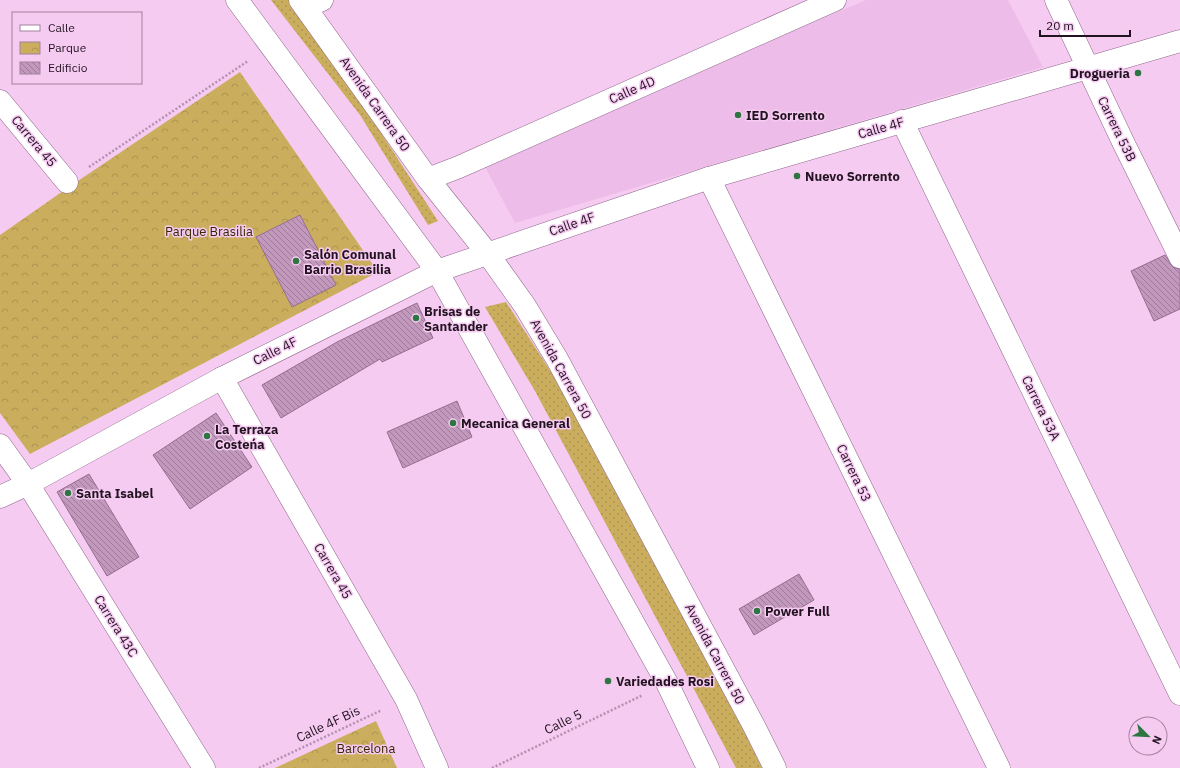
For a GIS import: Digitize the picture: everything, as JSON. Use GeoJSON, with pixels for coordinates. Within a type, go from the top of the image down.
{"type":"FeatureCollection","features":[{"type":"Feature","properties":{"kind":"street"},"geometry":{"type":"LineString","coordinates":[[237,0],[436,271],[667,683],[708,768]]}},
{"type":"Feature","properties":{"kind":"street","name":"Calle 4D"},"geometry":{"type":"LineString","coordinates":[[428,179],[459,167],[835,0]]}},
{"type":"Feature","properties":{"kind":"street","name":"Carrera 53B"},"geometry":{"type":"LineString","coordinates":[[1056,0],[1124,144],[1180,257]]}},
{"type":"Feature","properties":{"kind":"street","name":"Avenida Carrera 50"},"geometry":{"type":"LineString","coordinates":[[309,2],[428,179],[488,254],[525,306],[557,359],[754,726],[775,768]]}},
{"type":"Feature","properties":{"kind":"street","name":"Calle 4F"},"geometry":{"type":"LineString","coordinates":[[0,497],[28,484],[222,378],[436,271],[709,178],[1180,40]]}},
{"type":"Feature","properties":{"kind":"street","name":"Carrera 45"},"geometry":{"type":"LineString","coordinates":[[0,101],[67,182]]}},
{"type":"Feature","properties":{"kind":"street","name":"Carrera 53A"},"geometry":{"type":"LineString","coordinates":[[902,122],[1180,694]]}},
{"type":"Feature","properties":{"kind":"street","name":"Carrera 53"},"geometry":{"type":"LineString","coordinates":[[709,178],[999,768]]}},
{"type":"Feature","properties":{"kind":"street","name":"Carrera 45"},"geometry":{"type":"LineString","coordinates":[[222,378],[406,699],[437,768]]}},
{"type":"Feature","properties":{"kind":"street","name":"Carrera 43C"},"geometry":{"type":"LineString","coordinates":[[0,445],[28,484],[204,768]]}},
{"type":"Feature","properties":{"kind":"path"},"geometry":{"type":"LineString","coordinates":[[67,182],[248,61]]}},
{"type":"Feature","properties":{"kind":"path","name":"Calle 5"},"geometry":{"type":"LineString","coordinates":[[492,768],[644,694]]}},
{"type":"Feature","properties":{"kind":"path","name":"Calle 4F Bis"},"geometry":{"type":"LineString","coordinates":[[259,768],[406,699]]}},
{"type":"Feature","properties":{"kind":"shaded area","name":"IED Sorrento"},"geometry":{"type":"Polygon","coordinates":[[[866,0],[1008,0],[1043,67],[515,223],[483,163],[866,0]]]}},
{"type":"Feature","properties":{"kind":"green space"},"geometry":{"type":"Polygon","coordinates":[[[271,0],[289,0],[332,57],[438,221],[428,225],[360,115],[271,0]]]}},
{"type":"Feature","properties":{"kind":"green space","name":"Parque Brasilia"},"geometry":{"type":"Polygon","coordinates":[[[240,72],[378,272],[30,454],[0,413],[0,235],[240,72]]]}},
{"type":"Feature","properties":{"kind":"green space"},"geometry":{"type":"Polygon","coordinates":[[[506,302],[553,375],[741,725],[762,768],[736,768],[535,391],[485,307],[506,302]]]}},
{"type":"Feature","properties":{"kind":"green space","name":"Barcelona"},"geometry":{"type":"Polygon","coordinates":[[[376,721],[397,768],[275,768],[376,721]]]}},
{"type":"Feature","properties":{"kind":"building","name":"Salón Comunal Barrio Brasilia"},"geometry":{"type":"Polygon","coordinates":[[[300,215],[336,285],[292,307],[256,237],[300,215]]]}},
{"type":"Feature","properties":{"kind":"building"},"geometry":{"type":"Polygon","coordinates":[[[1165,255],[1173,267],[1179,269],[1180,271],[1180,309],[1154,321],[1131,271],[1165,255]]]}},
{"type":"Feature","properties":{"kind":"building"},"geometry":{"type":"Polygon","coordinates":[[[417,303],[433,338],[382,362],[380,359],[281,418],[262,385],[337,342],[417,303]]]}},
{"type":"Feature","properties":{"kind":"building"},"geometry":{"type":"Polygon","coordinates":[[[457,401],[472,437],[403,468],[387,432],[457,401]]]}},
{"type":"Feature","properties":{"kind":"building"},"geometry":{"type":"Polygon","coordinates":[[[216,413],[252,467],[190,509],[153,455],[216,413]]]}},
{"type":"Feature","properties":{"kind":"building"},"geometry":{"type":"Polygon","coordinates":[[[89,474],[139,557],[107,576],[57,492],[89,474]]]}},
{"type":"Feature","properties":{"kind":"building"},"geometry":{"type":"Polygon","coordinates":[[[799,574],[814,600],[754,635],[739,609],[799,574]]]}},
{"type":"Feature","properties":{"kind":"place","name":"Drogueria"},"geometry":{"type":"Point","coordinates":[1138,73]}},
{"type":"Feature","properties":{"kind":"place","name":"IED Sorrento"},"geometry":{"type":"Point","coordinates":[738,115]}},
{"type":"Feature","properties":{"kind":"place","name":"Nuevo Sorrento"},"geometry":{"type":"Point","coordinates":[797,176]}},
{"type":"Feature","properties":{"kind":"place","name":"Salón Comunal Barrio Brasilia"},"geometry":{"type":"Point","coordinates":[296,261]}},
{"type":"Feature","properties":{"kind":"place","name":"Brisas de Santander"},"geometry":{"type":"Point","coordinates":[416,318]}},
{"type":"Feature","properties":{"kind":"place","name":"Mecanica General"},"geometry":{"type":"Point","coordinates":[453,423]}},
{"type":"Feature","properties":{"kind":"place","name":"La Terraza Costeńa"},"geometry":{"type":"Point","coordinates":[207,436]}},
{"type":"Feature","properties":{"kind":"place","name":"Santa Isabel"},"geometry":{"type":"Point","coordinates":[68,493]}},
{"type":"Feature","properties":{"kind":"place","name":"Power Full"},"geometry":{"type":"Point","coordinates":[757,611]}},
{"type":"Feature","properties":{"kind":"place","name":"Variedades Rosi"},"geometry":{"type":"Point","coordinates":[608,681]}}]}
